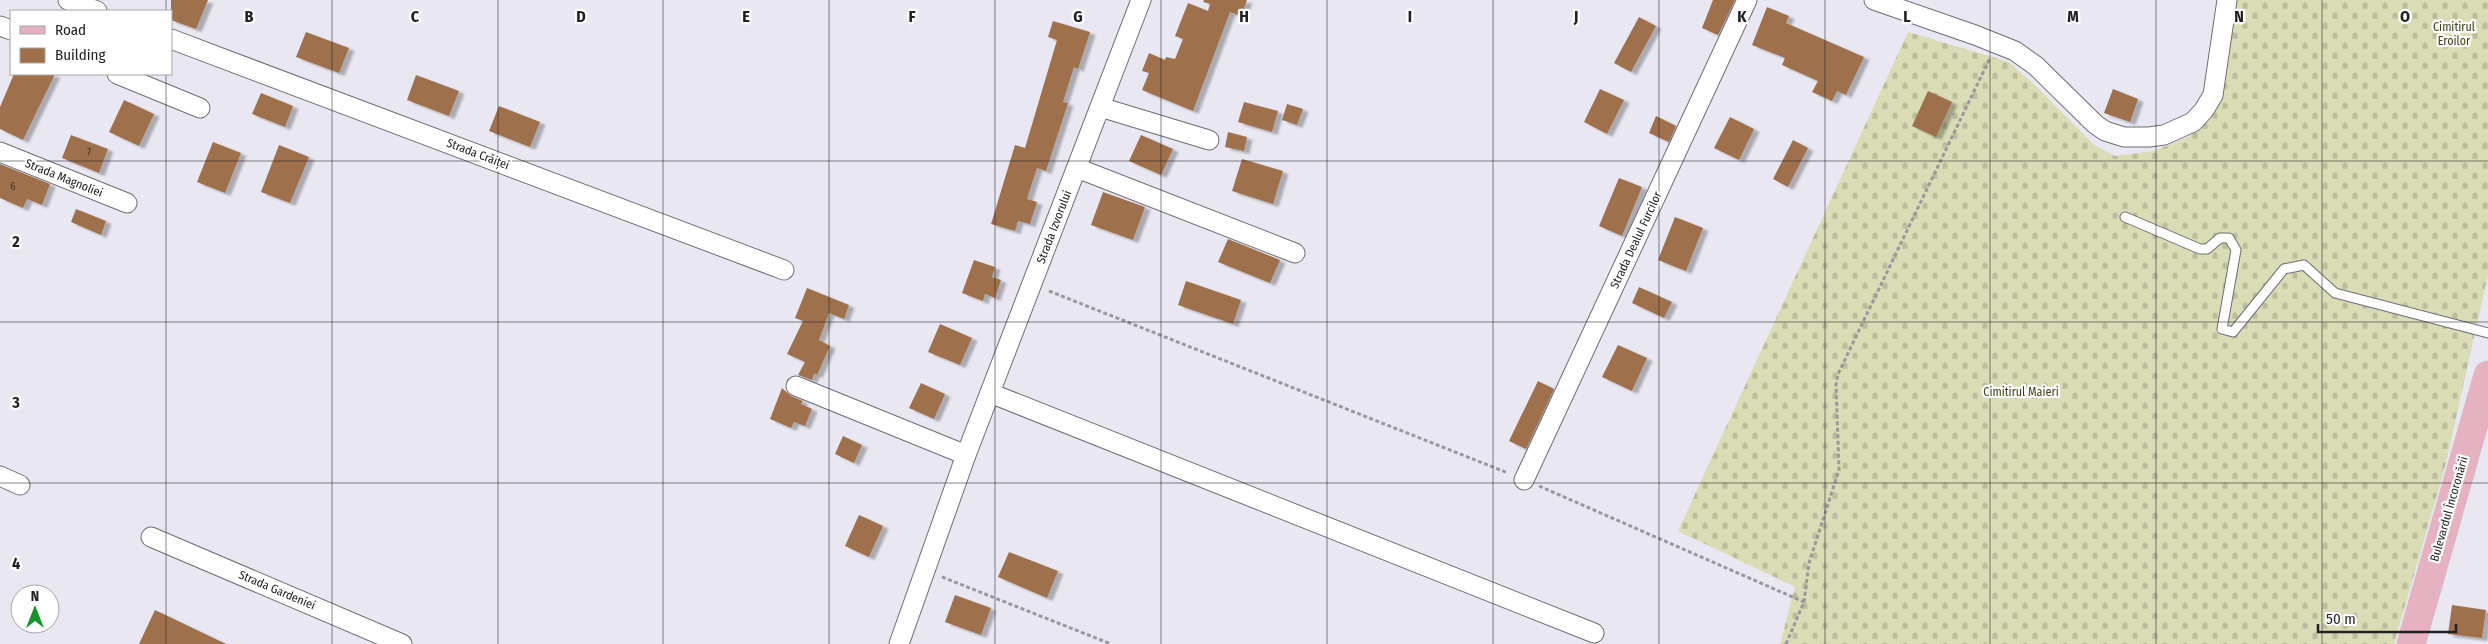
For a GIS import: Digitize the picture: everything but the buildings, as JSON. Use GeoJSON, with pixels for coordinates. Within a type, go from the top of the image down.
{"type":"FeatureCollection","features":[{"type":"Feature","properties":{"kind":"main road","name":"Bulevardul Încoronării"},"geometry":{"type":"LineString","coordinates":[[2410,644],[2488,374]]}},
{"type":"Feature","properties":{"kind":"street"},"geometry":{"type":"LineString","coordinates":[[68,0],[94,10]]}},
{"type":"Feature","properties":{"kind":"street","name":"Strada Izvorului"},"geometry":{"type":"LineString","coordinates":[[899,644],[966,455],[1141,0]]}},
{"type":"Feature","properties":{"kind":"street","name":"Strada Dealul Furcilor"},"geometry":{"type":"LineString","coordinates":[[1524,480],[1747,0]]}},
{"type":"Feature","properties":{"kind":"street"},"geometry":{"type":"LineString","coordinates":[[1874,0],[2015,51],[2036,66],[2105,131],[2124,137],[2164,135],[2193,122],[2204,110],[2212,95],[2227,0]]}},
{"type":"Feature","properties":{"kind":"street","name":"Strada Crăiței"},"geometry":{"type":"LineString","coordinates":[[172,39],[784,270]]}},
{"type":"Feature","properties":{"kind":"street"},"geometry":{"type":"LineString","coordinates":[[119,75],[200,108]]}},
{"type":"Feature","properties":{"kind":"street"},"geometry":{"type":"LineString","coordinates":[[1100,107],[1209,140]]}},
{"type":"Feature","properties":{"kind":"street","name":"Strada Magnoliei"},"geometry":{"type":"LineString","coordinates":[[0,152],[127,204]]}},
{"type":"Feature","properties":{"kind":"street"},"geometry":{"type":"LineString","coordinates":[[1077,168],[1295,253]]}},
{"type":"Feature","properties":{"kind":"street"},"geometry":{"type":"LineString","coordinates":[[796,386],[966,455]]}},
{"type":"Feature","properties":{"kind":"street"},"geometry":{"type":"LineString","coordinates":[[990,393],[1594,633]]}},
{"type":"Feature","properties":{"kind":"street"},"geometry":{"type":"LineString","coordinates":[[0,476],[20,485]]}},
{"type":"Feature","properties":{"kind":"street","name":"Strada Gardeniei"},"geometry":{"type":"LineString","coordinates":[[151,537],[402,644]]}},
{"type":"Feature","properties":{"kind":"lane"},"geometry":{"type":"LineString","coordinates":[[2125,217],[2200,249],[2207,250],[2220,238],[2229,238],[2236,250],[2223,313],[2222,329],[2228,331],[2233,332],[2284,269],[2304,265],[2335,293],[2488,333]]}},
{"type":"Feature","properties":{"kind":"path"},"geometry":{"type":"LineString","coordinates":[[1786,644],[1804,602],[1809,563],[1839,470],[1836,386],[1838,374],[1997,43]]}},
{"type":"Feature","properties":{"kind":"path"},"geometry":{"type":"LineString","coordinates":[[1032,284],[1524,480],[1804,602]]}},
{"type":"Feature","properties":{"kind":"path"},"geometry":{"type":"LineString","coordinates":[[925,571],[1111,644]]}},
{"type":"Feature","properties":{"kind":"green space","name":"Cimitirul Maieri"},"geometry":{"type":"Polygon","coordinates":[[[2232,0],[2488,0],[2488,275],[2445,467],[2394,644],[1780,644],[1795,587],[1678,531],[1908,32],[2009,62],[2036,86],[2094,145],[2115,156],[2154,151],[2190,136],[2216,104],[2232,0]]]}},
{"type":"Feature","properties":{"kind":"park label","name":"Cimitirul Eroilor"},"geometry":{"type":"Point","coordinates":[2454,34]}}]}
